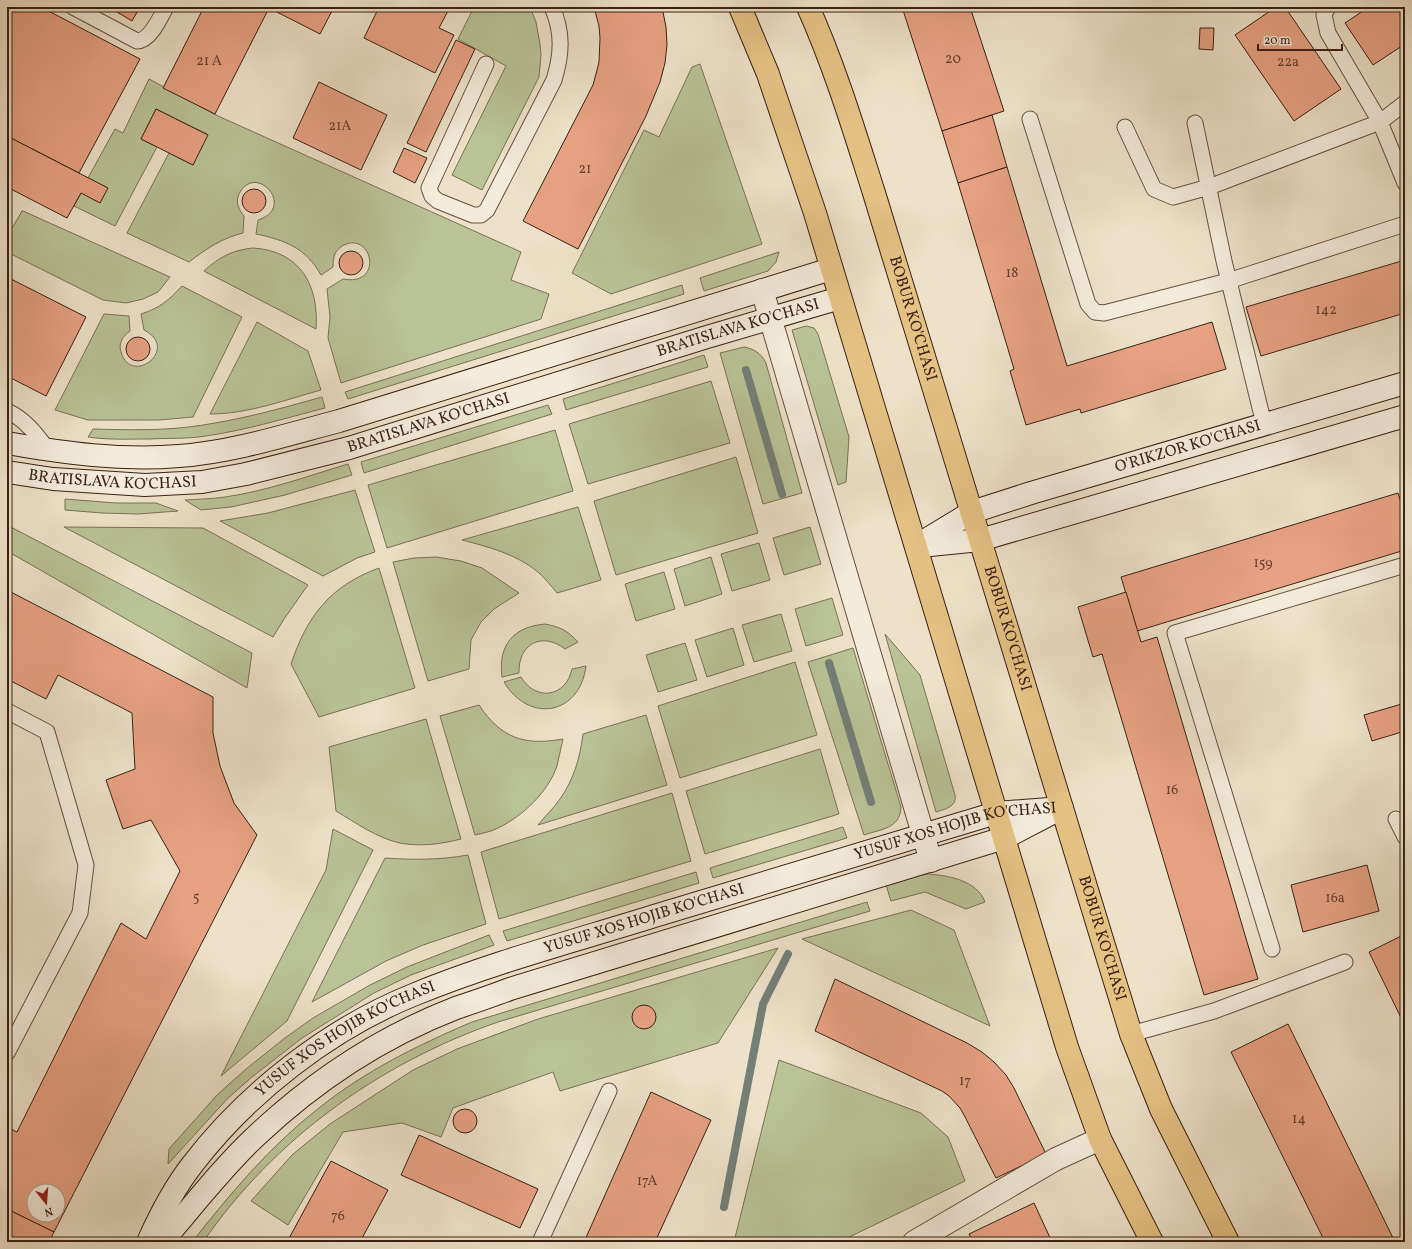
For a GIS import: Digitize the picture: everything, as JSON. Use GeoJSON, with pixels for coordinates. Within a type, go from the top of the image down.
{"type":"FeatureCollection","features":[{"type":"Feature","properties":{"kind":"main road"},"geometry":{"type":"LineString","coordinates":[[740,7],[768,74],[832,269],[1067,1047],[1100,1139],[1152,1242]]}},
{"type":"Feature","properties":{"kind":"main road","name":"BOBUR KO'CHASI"},"geometry":{"type":"LineString","coordinates":[[808,7],[822,39],[854,130],[1131,1034],[1161,1109],[1228,1242]]}},
{"type":"Feature","properties":{"kind":"main road","name":"BRATISLAVA KO'CHASI"},"geometry":{"type":"LineString","coordinates":[[7,443],[104,457],[179,456],[219,451],[261,442],[338,421],[832,269]]}},
{"type":"Feature","properties":{"kind":"main road"},"geometry":{"type":"LineString","coordinates":[[762,290],[931,861]]}},
{"type":"Feature","properties":{"kind":"main road","name":"BRATISLAVA KO'CHASI"},"geometry":{"type":"LineString","coordinates":[[7,472],[53,480],[145,485],[202,482],[246,474],[349,448],[840,298]]}},
{"type":"Feature","properties":{"kind":"main road","name":"O'RIKZOR KO'CHASI"},"geometry":{"type":"LineString","coordinates":[[916,546],[972,512],[1031,493],[1405,383]]}},
{"type":"Feature","properties":{"kind":"main road","name":"O'RIKZOR KO'CHASI"},"geometry":{"type":"LineString","coordinates":[[916,546],[980,540],[1405,416]]}},
{"type":"Feature","properties":{"kind":"main road","name":"YUSUF XOS HOJIB KO'CHASI"},"geometry":{"type":"LineString","coordinates":[[148,1242],[158,1220],[192,1166],[234,1118],[263,1091],[306,1056],[359,1022],[411,996],[505,962],[996,813],[1062,808]]}},
{"type":"Feature","properties":{"kind":"main road","name":"YUSUF XOS HOJIB KO'CHASI"},"geometry":{"type":"LineString","coordinates":[[162,1242],[254,1138],[293,1103],[349,1063],[401,1033],[455,1009],[510,989],[1004,838],[1062,808]]}},
{"type":"Feature","properties":{"kind":"main road"},"geometry":{"type":"LineString","coordinates":[[914,1242],[1056,1159],[1100,1139]]}},
{"type":"Feature","properties":{"kind":"lane"},"geometry":{"type":"LineString","coordinates":[[73,7],[137,41],[145,39],[149,35],[166,7]]}},
{"type":"Feature","properties":{"kind":"lane"},"geometry":{"type":"LineString","coordinates":[[486,64],[429,188],[432,196],[438,201],[473,216],[481,215],[488,210],[554,80],[561,44],[560,33],[552,7]]}},
{"type":"Feature","properties":{"kind":"lane"},"geometry":{"type":"LineString","coordinates":[[1328,7],[1324,15],[1328,33],[1380,122],[1405,183]]}},
{"type":"Feature","properties":{"kind":"lane"},"geometry":{"type":"LineString","coordinates":[[1125,128],[1154,189],[1173,197],[1209,187],[1380,122],[1405,103]]}},
{"type":"Feature","properties":{"kind":"lane"},"geometry":{"type":"LineString","coordinates":[[1030,119],[1088,304],[1095,312],[1104,313],[1228,281],[1405,224]]}},
{"type":"Feature","properties":{"kind":"lane"},"geometry":{"type":"LineString","coordinates":[[1195,123],[1228,281],[1264,424]]}},
{"type":"Feature","properties":{"kind":"lane"},"geometry":{"type":"LineString","coordinates":[[7,411],[24,422],[48,450]]}},
{"type":"Feature","properties":{"kind":"lane"},"geometry":{"type":"LineString","coordinates":[[1272,949],[1175,633],[1405,565]]}},
{"type":"Feature","properties":{"kind":"lane"},"geometry":{"type":"LineString","coordinates":[[7,711],[47,732],[86,865],[80,913],[7,1053]]}},
{"type":"Feature","properties":{"kind":"lane"},"geometry":{"type":"LineString","coordinates":[[1396,819],[1405,837]]}},
{"type":"Feature","properties":{"kind":"lane"},"geometry":{"type":"LineString","coordinates":[[1131,1034],[1214,1011],[1345,962]]}},
{"type":"Feature","properties":{"kind":"lane"},"geometry":{"type":"LineString","coordinates":[[540,1242],[609,1091]]}},
{"type":"Feature","properties":{"kind":"green space"},"geometry":{"type":"Polygon","coordinates":[[[474,7],[530,7],[536,22],[541,54],[539,77],[482,190],[452,175],[506,66],[458,39],[474,7]]]}},
{"type":"Feature","properties":{"kind":"green space"},"geometry":{"type":"Polygon","coordinates":[[[700,64],[762,244],[611,294],[572,273],[644,130],[659,137],[692,67],[700,64]]]}},
{"type":"Feature","properties":{"kind":"green space"},"geometry":{"type":"Polygon","coordinates":[[[149,79],[218,116],[521,252],[511,280],[549,294],[541,319],[341,383],[328,338],[330,317],[327,289],[343,279],[356,279],[365,275],[369,268],[370,259],[367,251],[361,245],[352,243],[339,248],[334,255],[333,267],[321,275],[309,258],[294,247],[285,242],[256,234],[258,220],[269,214],[274,206],[274,198],[270,190],[255,182],[246,185],[239,194],[237,200],[238,206],[244,216],[243,233],[214,244],[189,262],[127,233],[169,153],[193,165],[207,134],[156,109],[141,139],[157,147],[115,226],[74,206],[81,193],[108,188],[88,178],[115,129],[123,133],[149,79]]]}},
{"type":"Feature","properties":{"kind":"green space"},"geometry":{"type":"Polygon","coordinates":[[[22,211],[170,277],[158,292],[143,299],[126,303],[103,300],[7,252],[7,237],[22,211]]]}},
{"type":"Feature","properties":{"kind":"green space"},"geometry":{"type":"Polygon","coordinates":[[[253,248],[270,251],[284,256],[295,264],[304,274],[310,285],[314,299],[316,329],[204,271],[215,262],[233,252],[253,248]]]}},
{"type":"Feature","properties":{"kind":"green space"},"geometry":{"type":"Polygon","coordinates":[[[779,252],[776,262],[768,271],[704,291],[700,278],[779,252]]]}},
{"type":"Feature","properties":{"kind":"green space"},"geometry":{"type":"Polygon","coordinates":[[[682,285],[684,294],[348,399],[345,392],[682,285]]]}},
{"type":"Feature","properties":{"kind":"green space"},"geometry":{"type":"Polygon","coordinates":[[[182,286],[242,317],[193,417],[159,420],[88,420],[55,410],[104,314],[129,316],[130,331],[122,340],[120,349],[126,362],[134,366],[142,365],[150,361],[156,355],[157,346],[154,338],[144,330],[141,314],[164,303],[182,286]]]}},
{"type":"Feature","properties":{"kind":"green space"},"geometry":{"type":"Polygon","coordinates":[[[257,322],[308,351],[321,390],[252,409],[238,412],[210,414],[257,322]]]}},
{"type":"Feature","properties":{"kind":"green space"},"geometry":{"type":"Polygon","coordinates":[[[806,326],[814,328],[818,334],[849,437],[846,482],[838,485],[792,330],[806,326]]]}},
{"type":"Feature","properties":{"kind":"green space"},"geometry":{"type":"Polygon","coordinates":[[[744,347],[757,352],[766,363],[802,493],[763,504],[720,353],[744,347]]]}},
{"type":"Feature","properties":{"kind":"green space"},"geometry":{"type":"Polygon","coordinates":[[[704,355],[708,367],[566,410],[563,399],[704,355]]]}},
{"type":"Feature","properties":{"kind":"green space"},"geometry":{"type":"Polygon","coordinates":[[[711,381],[730,443],[588,484],[569,424],[711,381]]]}},
{"type":"Feature","properties":{"kind":"green space"},"geometry":{"type":"Polygon","coordinates":[[[322,397],[325,408],[266,424],[199,437],[103,439],[88,437],[93,429],[162,429],[218,423],[263,413],[322,397]]]}},
{"type":"Feature","properties":{"kind":"green space"},"geometry":{"type":"Polygon","coordinates":[[[548,405],[552,414],[364,473],[361,462],[548,405]]]}},
{"type":"Feature","properties":{"kind":"green space"},"geometry":{"type":"Polygon","coordinates":[[[555,430],[573,491],[387,548],[368,485],[555,430]]]}},
{"type":"Feature","properties":{"kind":"green space"},"geometry":{"type":"Polygon","coordinates":[[[736,457],[758,533],[616,575],[594,501],[736,457]]]}},
{"type":"Feature","properties":{"kind":"green space"},"geometry":{"type":"Polygon","coordinates":[[[348,464],[352,475],[285,495],[231,507],[201,510],[185,500],[220,498],[256,491],[348,464]]]}},
{"type":"Feature","properties":{"kind":"green space"},"geometry":{"type":"Polygon","coordinates":[[[355,490],[375,552],[357,558],[323,576],[220,521],[268,513],[355,490]]]}},
{"type":"Feature","properties":{"kind":"green space"},"geometry":{"type":"Polygon","coordinates":[[[65,499],[116,503],[156,503],[178,511],[138,514],[65,510],[65,499]]]}},
{"type":"Feature","properties":{"kind":"green space"},"geometry":{"type":"Polygon","coordinates":[[[578,507],[601,580],[557,593],[546,579],[521,560],[492,548],[462,540],[578,507]]]}},
{"type":"Feature","properties":{"kind":"green space"},"geometry":{"type":"Polygon","coordinates":[[[7,525],[252,653],[247,688],[7,551],[7,525]]]}},
{"type":"Feature","properties":{"kind":"green space"},"geometry":{"type":"Polygon","coordinates":[[[64,527],[203,528],[308,585],[273,637],[64,527]]]}},
{"type":"Feature","properties":{"kind":"green space"},"geometry":{"type":"Polygon","coordinates":[[[810,527],[821,564],[784,575],[773,538],[810,527]]]}},
{"type":"Feature","properties":{"kind":"green space"},"geometry":{"type":"Polygon","coordinates":[[[759,543],[770,580],[732,591],[721,554],[759,543]]]}},
{"type":"Feature","properties":{"kind":"green space"},"geometry":{"type":"Polygon","coordinates":[[[436,557],[461,561],[482,568],[519,593],[494,609],[481,622],[471,640],[469,669],[428,681],[393,562],[414,558],[436,557]]]}},
{"type":"Feature","properties":{"kind":"green space"},"geometry":{"type":"Polygon","coordinates":[[[711,557],[722,594],[685,606],[674,569],[711,557]]]}},
{"type":"Feature","properties":{"kind":"green space"},"geometry":{"type":"Polygon","coordinates":[[[379,568],[415,688],[319,717],[291,664],[297,647],[313,617],[334,594],[362,575],[379,568]]]}},
{"type":"Feature","properties":{"kind":"green space"},"geometry":{"type":"Polygon","coordinates":[[[664,572],[675,609],[636,621],[625,584],[664,572]]]}},
{"type":"Feature","properties":{"kind":"green space"},"geometry":{"type":"Polygon","coordinates":[[[832,598],[843,635],[806,646],[795,609],[832,598]]]}},
{"type":"Feature","properties":{"kind":"green space"},"geometry":{"type":"Polygon","coordinates":[[[781,614],[792,651],[754,662],[742,625],[781,614]]]}},
{"type":"Feature","properties":{"kind":"green space"},"geometry":{"type":"Polygon","coordinates":[[[545,624],[555,626],[563,630],[578,642],[565,649],[548,641],[533,643],[523,654],[519,673],[502,677],[501,666],[503,656],[505,647],[510,640],[524,629],[545,624]]]}},
{"type":"Feature","properties":{"kind":"green space"},"geometry":{"type":"Polygon","coordinates":[[[733,628],[744,665],[707,677],[695,640],[733,628]]]}},
{"type":"Feature","properties":{"kind":"green space"},"geometry":{"type":"Polygon","coordinates":[[[885,634],[920,675],[955,795],[954,802],[950,807],[936,812],[885,634]]]}},
{"type":"Feature","properties":{"kind":"green space"},"geometry":{"type":"Polygon","coordinates":[[[685,643],[697,680],[658,692],[646,655],[685,643]]]}},
{"type":"Feature","properties":{"kind":"green space"},"geometry":{"type":"Polygon","coordinates":[[[853,648],[901,807],[900,814],[893,824],[864,835],[808,662],[853,648]]]}},
{"type":"Feature","properties":{"kind":"green space"},"geometry":{"type":"Polygon","coordinates":[[[795,662],[817,735],[680,778],[658,706],[795,662]]]}},
{"type":"Feature","properties":{"kind":"green space"},"geometry":{"type":"Polygon","coordinates":[[[586,666],[582,682],[574,695],[564,704],[552,708],[539,708],[527,704],[514,695],[504,682],[521,677],[527,685],[534,690],[542,693],[550,693],[564,686],[572,669],[586,666]]]}},
{"type":"Feature","properties":{"kind":"green space"},"geometry":{"type":"Polygon","coordinates":[[[479,705],[496,725],[515,737],[537,741],[563,739],[557,766],[553,776],[548,785],[534,802],[507,823],[492,830],[475,835],[440,716],[479,705]]]}},
{"type":"Feature","properties":{"kind":"green space"},"geometry":{"type":"Polygon","coordinates":[[[646,715],[667,785],[538,825],[558,802],[573,776],[583,734],[646,715]]]}},
{"type":"Feature","properties":{"kind":"green space"},"geometry":{"type":"Polygon","coordinates":[[[426,719],[461,839],[415,845],[391,841],[375,834],[336,811],[329,747],[426,719]]]}},
{"type":"Feature","properties":{"kind":"green space"},"geometry":{"type":"Polygon","coordinates":[[[820,749],[839,814],[705,854],[686,791],[820,749]]]}},
{"type":"Feature","properties":{"kind":"green space"},"geometry":{"type":"Polygon","coordinates":[[[672,793],[691,861],[499,919],[481,852],[672,793]]]}},
{"type":"Feature","properties":{"kind":"green space"},"geometry":{"type":"Polygon","coordinates":[[[843,827],[847,838],[713,878],[710,868],[843,827]]]}},
{"type":"Feature","properties":{"kind":"green space"},"geometry":{"type":"Polygon","coordinates":[[[333,829],[373,850],[287,1021],[221,1076],[326,870],[333,829]]]}},
{"type":"Feature","properties":{"kind":"green space"},"geometry":{"type":"Polygon","coordinates":[[[468,855],[486,924],[423,945],[386,961],[312,1002],[385,858],[426,859],[468,855]]]}},
{"type":"Feature","properties":{"kind":"green space"},"geometry":{"type":"Polygon","coordinates":[[[696,872],[699,883],[507,941],[503,931],[696,872]]]}},
{"type":"Feature","properties":{"kind":"green space"},"geometry":{"type":"Polygon","coordinates":[[[926,874],[952,877],[960,880],[975,888],[985,902],[966,909],[925,892],[891,901],[886,885],[926,874]]]}},
{"type":"Feature","properties":{"kind":"green space"},"geometry":{"type":"Polygon","coordinates":[[[867,902],[870,911],[498,1022],[454,1039],[412,1059],[372,1082],[333,1108],[297,1137],[263,1170],[232,1204],[203,1242],[192,1242],[251,1171],[284,1138],[319,1108],[355,1082],[392,1060],[472,1022],[867,902]]]}},
{"type":"Feature","properties":{"kind":"green space"},"geometry":{"type":"Polygon","coordinates":[[[911,910],[954,930],[990,1026],[802,939],[911,910]]]}},
{"type":"Feature","properties":{"kind":"green space"},"geometry":{"type":"Polygon","coordinates":[[[489,935],[494,945],[411,975],[374,993],[302,1038],[228,1098],[168,1164],[169,1149],[217,1095],[246,1069],[313,1018],[370,985],[407,967],[489,935]]]}},
{"type":"Feature","properties":{"kind":"green space"},"geometry":{"type":"Polygon","coordinates":[[[778,948],[718,1043],[560,1091],[553,1072],[453,1108],[441,1137],[402,1123],[343,1132],[288,1225],[251,1201],[293,1154],[330,1124],[413,1070],[457,1049],[538,1019],[778,948]]]}},
{"type":"Feature","properties":{"kind":"green space"},"geometry":{"type":"Polygon","coordinates":[[[779,1060],[921,1113],[948,1137],[965,1181],[839,1242],[734,1242],[779,1060]]]}},
{"type":"Feature","properties":{"kind":"building"},"geometry":{"type":"Polygon","coordinates":[[[7,7],[41,7],[140,59],[79,173],[7,136],[7,7]]]}},
{"type":"Feature","properties":{"kind":"building"},"geometry":{"type":"Polygon","coordinates":[[[109,7],[140,7],[132,21],[109,7]]]}},
{"type":"Feature","properties":{"kind":"building"},"geometry":{"type":"Polygon","coordinates":[[[204,7],[329,7],[333,9],[320,34],[269,8],[215,114],[163,88],[204,7]]]}},
{"type":"Feature","properties":{"kind":"building"},"geometry":{"type":"Polygon","coordinates":[[[379,7],[450,7],[439,28],[454,35],[435,73],[364,38],[379,7]]]}},
{"type":"Feature","properties":{"kind":"building"},"geometry":{"type":"Polygon","coordinates":[[[594,7],[662,7],[666,27],[667,45],[665,63],[660,82],[646,116],[578,249],[523,221],[593,85],[599,62],[600,38],[599,26],[594,7]]]}},
{"type":"Feature","properties":{"kind":"building"},"geometry":{"type":"Polygon","coordinates":[[[902,7],[970,7],[1004,111],[942,131],[902,7]]]}},
{"type":"Feature","properties":{"kind":"building"},"geometry":{"type":"Polygon","coordinates":[[[1276,7],[1285,7],[1341,89],[1294,121],[1235,35],[1276,7]]]}},
{"type":"Feature","properties":{"kind":"building"},"geometry":{"type":"Polygon","coordinates":[[[1369,7],[1405,7],[1405,44],[1373,65],[1345,23],[1369,7]]]}},
{"type":"Feature","properties":{"kind":"building"},"geometry":{"type":"Polygon","coordinates":[[[1200,28],[1214,28],[1213,50],[1199,49],[1200,28]]]}},
{"type":"Feature","properties":{"kind":"building"},"geometry":{"type":"Polygon","coordinates":[[[456,40],[475,49],[426,152],[407,143],[456,40]]]}},
{"type":"Feature","properties":{"kind":"building"},"geometry":{"type":"Polygon","coordinates":[[[319,82],[387,115],[361,170],[293,138],[319,82]]]}},
{"type":"Feature","properties":{"kind":"building"},"geometry":{"type":"Polygon","coordinates":[[[156,109],[208,135],[193,165],[141,139],[156,109]]]}},
{"type":"Feature","properties":{"kind":"building"},"geometry":{"type":"Polygon","coordinates":[[[992,115],[1007,167],[958,183],[942,131],[992,115]]]}},
{"type":"Feature","properties":{"kind":"building"},"geometry":{"type":"Polygon","coordinates":[[[7,136],[108,188],[100,203],[81,193],[67,218],[7,187],[7,136]]]}},
{"type":"Feature","properties":{"kind":"building"},"geometry":{"type":"Polygon","coordinates":[[[404,148],[427,158],[415,183],[393,172],[404,148]]]}},
{"type":"Feature","properties":{"kind":"building"},"geometry":{"type":"Polygon","coordinates":[[[1007,167],[1067,366],[1212,322],[1226,369],[1081,413],[1080,409],[1026,425],[1010,371],[1014,369],[958,183],[1007,167]]]}},
{"type":"Feature","properties":{"kind":"building"},"geometry":{"type":"Polygon","coordinates":[[[254,189],[263,192],[266,201],[263,210],[254,213],[245,210],[242,201],[245,192],[254,189]]]}},
{"type":"Feature","properties":{"kind":"building"},"geometry":{"type":"Polygon","coordinates":[[[351,251],[360,254],[363,263],[360,272],[351,275],[342,272],[339,263],[342,254],[351,251]]]}},
{"type":"Feature","properties":{"kind":"building"},"geometry":{"type":"Polygon","coordinates":[[[1405,260],[1405,313],[1261,356],[1246,307],[1405,260]]]}},
{"type":"Feature","properties":{"kind":"building"},"geometry":{"type":"Polygon","coordinates":[[[7,277],[86,317],[46,396],[7,376],[7,277]]]}},
{"type":"Feature","properties":{"kind":"building"},"geometry":{"type":"Polygon","coordinates":[[[133,337],[143,337],[150,344],[150,354],[143,361],[133,361],[126,354],[126,344],[133,337]]]}},
{"type":"Feature","properties":{"kind":"building"},"geometry":{"type":"Polygon","coordinates":[[[1398,493],[1405,515],[1405,550],[1137,631],[1121,577],[1398,493]]]}},
{"type":"Feature","properties":{"kind":"building"},"geometry":{"type":"Polygon","coordinates":[[[7,590],[213,697],[213,733],[220,766],[234,803],[257,835],[66,1209],[66,1183],[26,1183],[26,1218],[7,1209],[7,1127],[17,1132],[121,923],[146,939],[180,871],[151,820],[123,829],[106,780],[135,769],[132,713],[58,675],[46,699],[7,679],[7,590]]]}},
{"type":"Feature","properties":{"kind":"building"},"geometry":{"type":"Polygon","coordinates":[[[1126,592],[1141,642],[1157,637],[1258,979],[1204,995],[1102,654],[1093,657],[1078,607],[1126,592]]]}},
{"type":"Feature","properties":{"kind":"building"},"geometry":{"type":"Polygon","coordinates":[[[1405,703],[1405,731],[1372,741],[1364,715],[1405,703]]]}},
{"type":"Feature","properties":{"kind":"building"},"geometry":{"type":"Polygon","coordinates":[[[1367,865],[1379,911],[1303,932],[1291,885],[1367,865]]]}},
{"type":"Feature","properties":{"kind":"building"},"geometry":{"type":"Polygon","coordinates":[[[1405,934],[1405,1026],[1369,952],[1405,934]]]}},
{"type":"Feature","properties":{"kind":"building"},"geometry":{"type":"Polygon","coordinates":[[[835,979],[967,1043],[982,1052],[1006,1075],[1014,1088],[1046,1154],[996,1178],[960,1108],[949,1096],[942,1091],[815,1031],[835,979]]]}},
{"type":"Feature","properties":{"kind":"building"},"geometry":{"type":"Polygon","coordinates":[[[644,1005],[653,1008],[656,1017],[653,1026],[644,1029],[635,1026],[632,1017],[635,1008],[644,1005]]]}},
{"type":"Feature","properties":{"kind":"building"},"geometry":{"type":"Polygon","coordinates":[[[1288,1024],[1395,1242],[1325,1242],[1231,1052],[1288,1024]]]}},
{"type":"Feature","properties":{"kind":"building"},"geometry":{"type":"Polygon","coordinates":[[[651,1092],[711,1120],[655,1242],[584,1242],[651,1092]]]}},
{"type":"Feature","properties":{"kind":"building"},"geometry":{"type":"Polygon","coordinates":[[[465,1109],[474,1112],[477,1121],[474,1130],[465,1133],[456,1130],[453,1121],[456,1112],[465,1109]]]}},
{"type":"Feature","properties":{"kind":"building"},"geometry":{"type":"Polygon","coordinates":[[[419,1135],[538,1189],[520,1228],[401,1175],[419,1135]]]}},
{"type":"Feature","properties":{"kind":"building"},"geometry":{"type":"Polygon","coordinates":[[[331,1161],[388,1190],[360,1242],[287,1242],[331,1161]]]}},
{"type":"Feature","properties":{"kind":"building"},"geometry":{"type":"Polygon","coordinates":[[[1034,1203],[1052,1242],[973,1242],[969,1234],[1034,1203]]]}},
{"type":"Feature","properties":{"kind":"building"},"geometry":{"type":"Polygon","coordinates":[[[7,1209],[26,1218],[26,1223],[36,1223],[54,1232],[49,1242],[7,1242],[7,1209]]]}},
{"type":"Feature","properties":{"kind":"building"},"geometry":{"type":"Polygon","coordinates":[[[36,1223],[59,1223],[54,1232],[36,1223]]]}},
{"type":"Feature","properties":{"kind":"waterway"},"geometry":{"type":"LineString","coordinates":[[746,370],[782,494]]}},
{"type":"Feature","properties":{"kind":"waterway"},"geometry":{"type":"LineString","coordinates":[[829,663],[871,802]]}},
{"type":"Feature","properties":{"kind":"waterway"},"geometry":{"type":"LineString","coordinates":[[724,1207],[763,1004],[788,954]]}}]}
